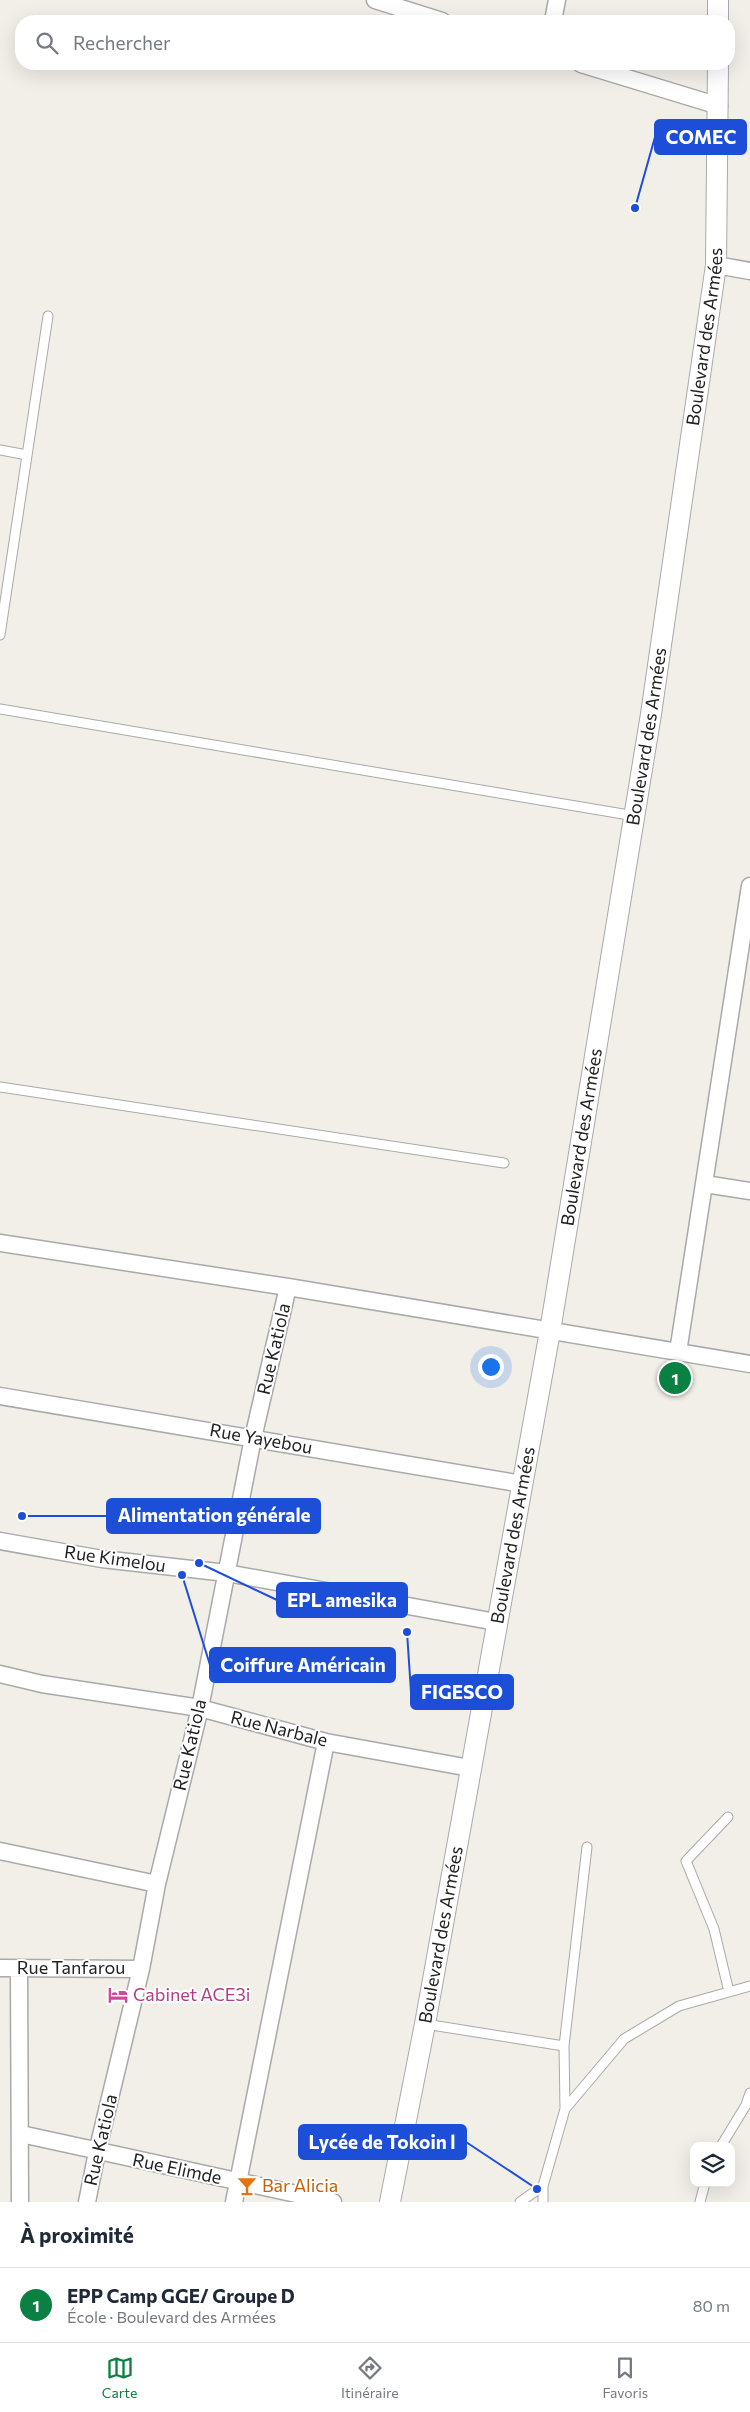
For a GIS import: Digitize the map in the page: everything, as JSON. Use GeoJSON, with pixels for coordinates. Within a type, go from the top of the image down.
{"type":"FeatureCollection","features":[{"type":"Feature","properties":{"kind":"street"},"geometry":{"type":"LineString","coordinates":[[375,0],[415,6],[431,15]]}},
{"type":"Feature","properties":{"kind":"street"},"geometry":{"type":"LineString","coordinates":[[554,15],[557,0]]}},
{"type":"Feature","properties":{"kind":"street"},"geometry":{"type":"LineString","coordinates":[[718,0],[718,15]]}},
{"type":"Feature","properties":{"kind":"street"},"geometry":{"type":"LineString","coordinates":[[601,70],[719,106]]}},
{"type":"Feature","properties":{"kind":"street","name":"Boulevard des Armées"},"geometry":{"type":"LineString","coordinates":[[390,2202],[425,2024],[550,1331],[635,816],[716,265],[718,70]]}},
{"type":"Feature","properties":{"kind":"street"},"geometry":{"type":"LineString","coordinates":[[716,265],[750,271]]}},
{"type":"Feature","properties":{"kind":"street"},"geometry":{"type":"LineString","coordinates":[[678,1352],[750,886]]}},
{"type":"Feature","properties":{"kind":"street"},"geometry":{"type":"LineString","coordinates":[[705,1184],[750,1191]]}},
{"type":"Feature","properties":{"kind":"street"},"geometry":{"type":"LineString","coordinates":[[0,1243],[288,1286],[750,1364]]}},
{"type":"Feature","properties":{"kind":"street","name":"Rue Katiola"},"geometry":{"type":"LineString","coordinates":[[87,2202],[97,2152],[141,1969],[157,1884],[200,1708],[253,1438],[288,1286]]}},
{"type":"Feature","properties":{"kind":"street","name":"Rue Yayebou"},"geometry":{"type":"LineString","coordinates":[[0,1396],[522,1484]]}},
{"type":"Feature","properties":{"kind":"street","name":"Rue Kimelou"},"geometry":{"type":"LineString","coordinates":[[0,1541],[102,1560],[228,1573],[496,1622]]}},
{"type":"Feature","properties":{"kind":"street","name":"Rue Narbale"},"geometry":{"type":"LineString","coordinates":[[0,1674],[42,1684],[200,1708],[326,1742],[470,1768]]}},
{"type":"Feature","properties":{"kind":"street"},"geometry":{"type":"LineString","coordinates":[[234,2202],[326,1742]]}},
{"type":"Feature","properties":{"kind":"street"},"geometry":{"type":"LineString","coordinates":[[0,1851],[157,1884]]}},
{"type":"Feature","properties":{"kind":"street","name":"Rue Tanfarou"},"geometry":{"type":"LineString","coordinates":[[0,1968],[141,1969]]}},
{"type":"Feature","properties":{"kind":"street"},"geometry":{"type":"LineString","coordinates":[[19,1968],[20,2202]]}},
{"type":"Feature","properties":{"kind":"street","name":"Rue Elimde"},"geometry":{"type":"LineString","coordinates":[[21,2134],[333,2202]]}},
{"type":"Feature","properties":{"kind":"lane"},"geometry":{"type":"LineString","coordinates":[[0,636],[3,595],[48,316]]}},
{"type":"Feature","properties":{"kind":"lane"},"geometry":{"type":"LineString","coordinates":[[0,450],[27,455]]}},
{"type":"Feature","properties":{"kind":"lane"},"geometry":{"type":"LineString","coordinates":[[0,709],[635,816]]}},
{"type":"Feature","properties":{"kind":"lane"},"geometry":{"type":"LineString","coordinates":[[0,1087],[504,1163]]}},
{"type":"Feature","properties":{"kind":"lane"},"geometry":{"type":"LineString","coordinates":[[728,1817],[686,1862],[714,1929],[729,1992]]}},
{"type":"Feature","properties":{"kind":"lane"},"geometry":{"type":"LineString","coordinates":[[543,2202],[543,2186],[565,2109],[564,2046],[587,1847]]}},
{"type":"Feature","properties":{"kind":"lane"},"geometry":{"type":"LineString","coordinates":[[565,2109],[624,2039],[679,2006],[750,1986]]}},
{"type":"Feature","properties":{"kind":"lane"},"geometry":{"type":"LineString","coordinates":[[425,2024],[564,2046]]}},
{"type":"Feature","properties":{"kind":"lane"},"geometry":{"type":"LineString","coordinates":[[723,2142],[746,2105],[750,2093]]}},
{"type":"Feature","properties":{"kind":"lane"},"geometry":{"type":"LineString","coordinates":[[520,2202],[543,2186]]}},
{"type":"Feature","properties":{"kind":"lane"},"geometry":{"type":"LineString","coordinates":[[700,2202],[704,2187]]}},
{"type":"Feature","properties":{"kind":"place","name":"COMEC"},"geometry":{"type":"Point","coordinates":[635,208]}},
{"type":"Feature","properties":{"kind":"place","name":"EPP Camp GGE/ Groupe D"},"geometry":{"type":"Point","coordinates":[675,1378]}},
{"type":"Feature","properties":{"kind":"place","name":"Alimentation générale"},"geometry":{"type":"Point","coordinates":[22,1516]}},
{"type":"Feature","properties":{"kind":"place","name":"EPL amesika"},"geometry":{"type":"Point","coordinates":[199,1563]}},
{"type":"Feature","properties":{"kind":"place","name":"Coiffure Américain"},"geometry":{"type":"Point","coordinates":[182,1575]}},
{"type":"Feature","properties":{"kind":"place","name":"FIGESCO"},"geometry":{"type":"Point","coordinates":[407,1632]}},
{"type":"Feature","properties":{"kind":"place","name":"Cabinet ACE3i"},"geometry":{"type":"Point","coordinates":[118,1995]}},
{"type":"Feature","properties":{"kind":"place","name":"Bar Alicia"},"geometry":{"type":"Point","coordinates":[247,2186]}},
{"type":"Feature","properties":{"kind":"place","name":"Lycée de Tokoin l"},"geometry":{"type":"Point","coordinates":[537,2189]}}]}
